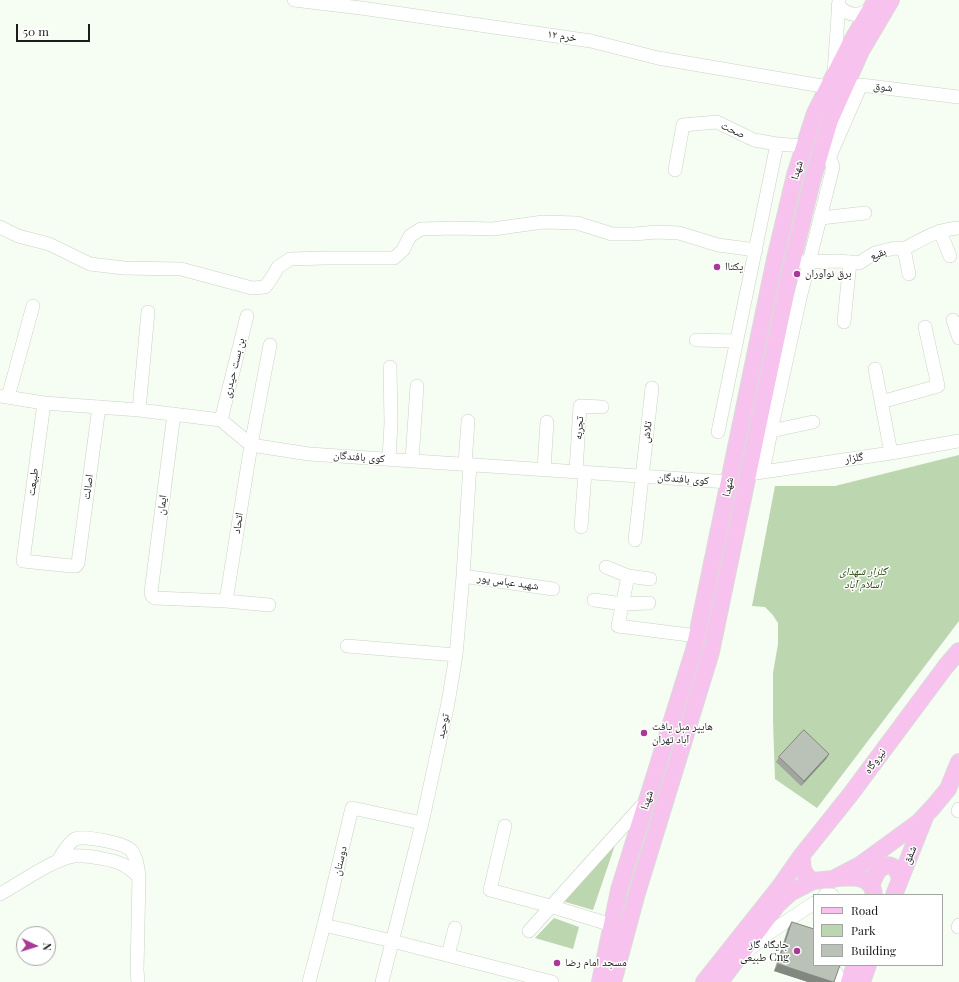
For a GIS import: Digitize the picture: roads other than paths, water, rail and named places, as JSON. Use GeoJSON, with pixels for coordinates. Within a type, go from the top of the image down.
{"type":"FeatureCollection","features":[{"type":"Feature","properties":{"kind":"main road","name":"شهدا"},"geometry":{"type":"LineString","coordinates":[[600,982],[624,872],[694,650],[775,259],[795,175],[815,113],[831,82],[891,0]]}},
{"type":"Feature","properties":{"kind":"main road","name":"شهدا"},"geometry":{"type":"LineString","coordinates":[[613,982],[642,877],[711,652],[756,473],[792,263],[812,181],[830,120],[855,48],[873,4]]}},
{"type":"Feature","properties":{"kind":"main road","name":"نیروگاه"},"geometry":{"type":"LineString","coordinates":[[720,982],[778,904],[802,855],[953,666],[959,651]]}},
{"type":"Feature","properties":{"kind":"main road","name":"نیروگاه"},"geometry":{"type":"LineString","coordinates":[[704,982],[785,889],[813,881],[833,879],[860,865],[918,822],[926,815],[953,783],[959,762]]}},
{"type":"Feature","properties":{"kind":"main road","name":"شفق"},"geometry":{"type":"LineString","coordinates":[[894,894],[926,815]]}},
{"type":"Feature","properties":{"kind":"main road"},"geometry":{"type":"LineString","coordinates":[[802,855],[803,871],[806,877],[813,881]]}},
{"type":"Feature","properties":{"kind":"main road"},"geometry":{"type":"LineString","coordinates":[[872,890],[877,872],[884,866],[896,868],[899,873],[900,880]]}},
{"type":"Feature","properties":{"kind":"main road"},"geometry":{"type":"LineString","coordinates":[[624,872],[642,877]]}},
{"type":"Feature","properties":{"kind":"main road"},"geometry":{"type":"LineString","coordinates":[[833,879],[854,877],[864,879],[872,890]]}},
{"type":"Feature","properties":{"kind":"main road"},"geometry":{"type":"LineString","coordinates":[[849,982],[855,966]]}},
{"type":"Feature","properties":{"kind":"main road"},"geometry":{"type":"LineString","coordinates":[[862,982],[868,966]]}},
{"type":"Feature","properties":{"kind":"street","name":"خرم ۱۲"},"geometry":{"type":"LineString","coordinates":[[294,0],[434,18],[591,41],[658,58],[831,82]]}},
{"type":"Feature","properties":{"kind":"street"},"geometry":{"type":"LineString","coordinates":[[831,82],[838,3]]}},
{"type":"Feature","properties":{"kind":"street"},"geometry":{"type":"LineString","coordinates":[[838,3],[845,12],[856,15],[863,13],[873,4]]}},
{"type":"Feature","properties":{"kind":"street","name":"شوق"},"geometry":{"type":"LineString","coordinates":[[830,156],[861,84],[959,97]]}},
{"type":"Feature","properties":{"kind":"street","name":"صحت"},"geometry":{"type":"LineString","coordinates":[[675,170],[683,125],[717,122],[754,140],[777,144],[804,146]]}},
{"type":"Feature","properties":{"kind":"street"},"geometry":{"type":"LineString","coordinates":[[756,473],[770,431],[809,261],[833,167],[824,140]]}},
{"type":"Feature","properties":{"kind":"street"},"geometry":{"type":"LineString","coordinates":[[718,432],[777,144]]}},
{"type":"Feature","properties":{"kind":"street"},"geometry":{"type":"LineString","coordinates":[[821,218],[865,213]]}},
{"type":"Feature","properties":{"kind":"street"},"geometry":{"type":"LineString","coordinates":[[0,227],[18,236],[49,244],[90,264],[124,268],[182,269],[252,288],[265,287],[272,279],[278,267],[290,259],[394,258],[404,250],[410,236],[421,229],[493,229],[543,222],[577,223],[612,234],[657,232],[679,233],[718,244],[756,250]]}},
{"type":"Feature","properties":{"kind":"street","name":"بقیع"},"geometry":{"type":"LineString","coordinates":[[792,263],[809,261],[859,263],[875,253],[895,248],[904,249],[929,234],[948,228],[959,228]]}},
{"type":"Feature","properties":{"kind":"street"},"geometry":{"type":"LineString","coordinates":[[940,231],[950,256]]}},
{"type":"Feature","properties":{"kind":"street"},"geometry":{"type":"LineString","coordinates":[[904,249],[909,274]]}},
{"type":"Feature","properties":{"kind":"street"},"geometry":{"type":"LineString","coordinates":[[844,322],[850,262]]}},
{"type":"Feature","properties":{"kind":"street"},"geometry":{"type":"LineString","coordinates":[[33,306],[4,396],[44,403],[139,410],[221,420],[251,445]]}},
{"type":"Feature","properties":{"kind":"street"},"geometry":{"type":"LineString","coordinates":[[139,410],[148,312]]}},
{"type":"Feature","properties":{"kind":"street","name":"بن بست حیدری"},"geometry":{"type":"LineString","coordinates":[[221,420],[247,316]]}},
{"type":"Feature","properties":{"kind":"street"},"geometry":{"type":"LineString","coordinates":[[953,320],[959,338]]}},
{"type":"Feature","properties":{"kind":"street"},"geometry":{"type":"LineString","coordinates":[[881,402],[938,386],[925,327]]}},
{"type":"Feature","properties":{"kind":"street"},"geometry":{"type":"LineString","coordinates":[[696,340],[737,341]]}},
{"type":"Feature","properties":{"kind":"street","name":"اتحاد"},"geometry":{"type":"LineString","coordinates":[[226,601],[251,445],[270,345]]}},
{"type":"Feature","properties":{"kind":"street"},"geometry":{"type":"LineString","coordinates":[[389,459],[391,423],[390,367]]}},
{"type":"Feature","properties":{"kind":"street"},"geometry":{"type":"LineString","coordinates":[[875,369],[891,453]]}},
{"type":"Feature","properties":{"kind":"street"},"geometry":{"type":"LineString","coordinates":[[412,460],[417,386]]}},
{"type":"Feature","properties":{"kind":"street","name":"تلاش"},"geometry":{"type":"LineString","coordinates":[[635,540],[652,388]]}},
{"type":"Feature","properties":{"kind":"street","name":"طبیعت"},"geometry":{"type":"LineString","coordinates":[[44,403],[23,561],[76,566]]}},
{"type":"Feature","properties":{"kind":"street","name":"تجربه"},"geometry":{"type":"LineString","coordinates":[[580,472],[580,406],[602,407]]}},
{"type":"Feature","properties":{"kind":"street","name":"اصالت"},"geometry":{"type":"LineString","coordinates":[[76,566],[78,563],[99,407]]}},
{"type":"Feature","properties":{"kind":"street","name":"ایمان"},"geometry":{"type":"LineString","coordinates":[[174,414],[151,592],[152,596],[155,598],[226,601]]}},
{"type":"Feature","properties":{"kind":"street","name":"توحید"},"geometry":{"type":"LineString","coordinates":[[382,982],[422,823],[448,703],[456,655],[463,576],[468,464],[468,421]]}},
{"type":"Feature","properties":{"kind":"street"},"geometry":{"type":"LineString","coordinates":[[544,469],[547,422]]}},
{"type":"Feature","properties":{"kind":"street"},"geometry":{"type":"LineString","coordinates":[[770,431],[813,422]]}},
{"type":"Feature","properties":{"kind":"street","name":"گلزار"},"geometry":{"type":"LineString","coordinates":[[756,473],[891,453],[959,441]]}},
{"type":"Feature","properties":{"kind":"street","name":"کوی بافندگان"},"geometry":{"type":"LineString","coordinates":[[251,445],[309,454],[729,482]]}},
{"type":"Feature","properties":{"kind":"street"},"geometry":{"type":"LineString","coordinates":[[580,472],[581,527]]}},
{"type":"Feature","properties":{"kind":"street"},"geometry":{"type":"LineString","coordinates":[[606,568],[628,576],[650,580]]}},
{"type":"Feature","properties":{"kind":"street","name":"شهید عباس پور"},"geometry":{"type":"LineString","coordinates":[[463,576],[553,589]]}},
{"type":"Feature","properties":{"kind":"street"},"geometry":{"type":"LineString","coordinates":[[628,576],[618,626],[697,636]]}},
{"type":"Feature","properties":{"kind":"street"},"geometry":{"type":"LineString","coordinates":[[594,600],[622,604],[649,603]]}},
{"type":"Feature","properties":{"kind":"street"},"geometry":{"type":"LineString","coordinates":[[226,601],[269,605]]}},
{"type":"Feature","properties":{"kind":"street"},"geometry":{"type":"LineString","coordinates":[[347,646],[456,655]]}},
{"type":"Feature","properties":{"kind":"street"},"geometry":{"type":"LineString","coordinates":[[529,931],[647,800]]}},
{"type":"Feature","properties":{"kind":"street","name":"دوستان"},"geometry":{"type":"LineString","coordinates":[[309,982],[352,808],[422,823]]}},
{"type":"Feature","properties":{"kind":"street"},"geometry":{"type":"LineString","coordinates":[[505,826],[490,890],[612,925]]}},
{"type":"Feature","properties":{"kind":"street"},"geometry":{"type":"LineString","coordinates":[[58,861],[69,844],[76,838],[95,839],[123,846],[131,850],[136,862],[139,877],[138,982]]}},
{"type":"Feature","properties":{"kind":"street"},"geometry":{"type":"LineString","coordinates":[[0,894],[58,861],[73,856],[102,858],[121,863],[131,869],[139,877]]}},
{"type":"Feature","properties":{"kind":"street"},"geometry":{"type":"LineString","coordinates":[[737,960],[766,936],[813,904]]}},
{"type":"Feature","properties":{"kind":"street"},"geometry":{"type":"LineString","coordinates":[[324,925],[552,982]]}},
{"type":"Feature","properties":{"kind":"street"},"geometry":{"type":"LineString","coordinates":[[448,955],[455,928]]}},
{"type":"Feature","properties":{"kind":"street"},"geometry":{"type":"LineString","coordinates":[[822,966],[836,971],[841,982]]}},
{"type":"Feature","properties":{"kind":"place","name":"یکتاا"},"geometry":{"type":"Point","coordinates":[717,267]}},
{"type":"Feature","properties":{"kind":"place","name":"برق نوآوران"},"geometry":{"type":"Point","coordinates":[797,274]}},
{"type":"Feature","properties":{"kind":"place","name":"هایپر مبل یافت آباد تهران"},"geometry":{"type":"Point","coordinates":[644,733]}},
{"type":"Feature","properties":{"kind":"place","name":"جایگاه گاز طبیعی Cng"},"geometry":{"type":"Point","coordinates":[797,951]}},
{"type":"Feature","properties":{"kind":"place","name":"مسجد امام رضا"},"geometry":{"type":"Point","coordinates":[557,963]}},
{"type":"Feature","properties":{"kind":"park label","name":"گلزار شهدای اسلام آباد"},"geometry":{"type":"Point","coordinates":[863,578]}}]}
